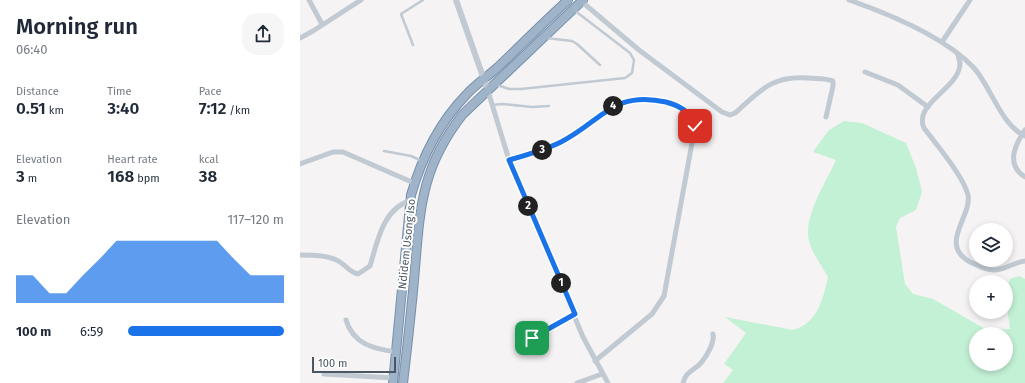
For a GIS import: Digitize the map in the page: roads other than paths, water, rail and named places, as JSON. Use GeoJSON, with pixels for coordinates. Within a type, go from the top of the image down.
{"type":"FeatureCollection","features":[{"type":"Feature","properties":{"kind":"highway","name":"Ndidem Usong Iso"},"geometry":{"type":"LineString","coordinates":[[393,380],[410,201],[414,183],[422,161],[433,138],[466,94],[568,0]]}},
{"type":"Feature","properties":{"kind":"highway","name":"Ndidem Usong Iso"},"geometry":{"type":"LineString","coordinates":[[403,383],[419,214],[426,182],[436,157],[452,128],[468,109],[582,1]]}},
{"type":"Feature","properties":{"kind":"street"},"geometry":{"type":"LineString","coordinates":[[309,0],[322,24]]}},
{"type":"Feature","properties":{"kind":"street"},"geometry":{"type":"LineString","coordinates":[[300,38],[361,0]]}},
{"type":"Feature","properties":{"kind":"street"},"geometry":{"type":"LineString","coordinates":[[456,0],[488,91],[509,160],[595,361],[608,383]]}},
{"type":"Feature","properties":{"kind":"street"},"geometry":{"type":"LineString","coordinates":[[849,0],[904,22],[942,42],[958,54],[977,72],[1002,112],[1024,133],[1015,149],[1012,162],[1017,172],[1025,177]]}},
{"type":"Feature","properties":{"kind":"street"},"geometry":{"type":"LineString","coordinates":[[942,42],[970,0]]}},
{"type":"Feature","properties":{"kind":"street"},"geometry":{"type":"LineString","coordinates":[[582,1],[638,50],[722,112],[730,114],[735,113],[770,84],[789,78],[828,79],[833,81],[834,86],[826,117]]}},
{"type":"Feature","properties":{"kind":"street"},"geometry":{"type":"LineString","coordinates":[[958,54],[960,63],[956,74],[952,81],[928,106],[923,114],[921,122],[954,170],[967,194],[968,204],[956,236],[960,252],[966,259],[977,265],[992,270],[998,270],[1019,261],[1025,261]]}},
{"type":"Feature","properties":{"kind":"street"},"geometry":{"type":"LineString","coordinates":[[865,72],[898,85],[928,106]]}},
{"type":"Feature","properties":{"kind":"street"},"geometry":{"type":"LineString","coordinates":[[509,160],[549,148],[563,141],[609,109],[631,100],[663,102],[677,105],[685,110],[693,121],[695,126],[664,296],[652,314],[595,361]]}},
{"type":"Feature","properties":{"kind":"street"},"geometry":{"type":"LineString","coordinates":[[300,164],[333,152],[343,152],[414,183]]}},
{"type":"Feature","properties":{"kind":"street"},"geometry":{"type":"LineString","coordinates":[[300,255],[314,255],[333,258],[340,261],[355,274],[358,274],[370,266],[380,233],[394,211],[399,205],[410,201]]}},
{"type":"Feature","properties":{"kind":"street"},"geometry":{"type":"LineString","coordinates":[[518,333],[520,339],[526,341],[575,314]]}},
{"type":"Feature","properties":{"kind":"street"},"geometry":{"type":"LineString","coordinates":[[346,320],[349,329],[362,343],[378,350],[396,352]]}},
{"type":"Feature","properties":{"kind":"street"},"geometry":{"type":"LineString","coordinates":[[683,383],[686,375],[701,363],[713,342],[713,334]]}},
{"type":"Feature","properties":{"kind":"street"},"geometry":{"type":"LineString","coordinates":[[324,374],[393,380]]}},
{"type":"Feature","properties":{"kind":"street"},"geometry":{"type":"LineString","coordinates":[[577,383],[602,374]]}},
{"type":"Feature","properties":{"kind":"lane"},"geometry":{"type":"LineString","coordinates":[[413,45],[401,14],[423,0]]}},
{"type":"Feature","properties":{"kind":"lane"},"geometry":{"type":"LineString","coordinates":[[495,84],[509,89],[521,90],[625,78],[632,73],[634,60],[630,53],[573,9]]}},
{"type":"Feature","properties":{"kind":"lane"},"geometry":{"type":"LineString","coordinates":[[544,37],[577,44],[600,65]]}},
{"type":"Feature","properties":{"kind":"lane"},"geometry":{"type":"LineString","coordinates":[[492,105],[502,104],[532,107],[550,106]]}},
{"type":"Feature","properties":{"kind":"lane"},"geometry":{"type":"LineString","coordinates":[[384,151],[411,156],[422,161]]}}]}
